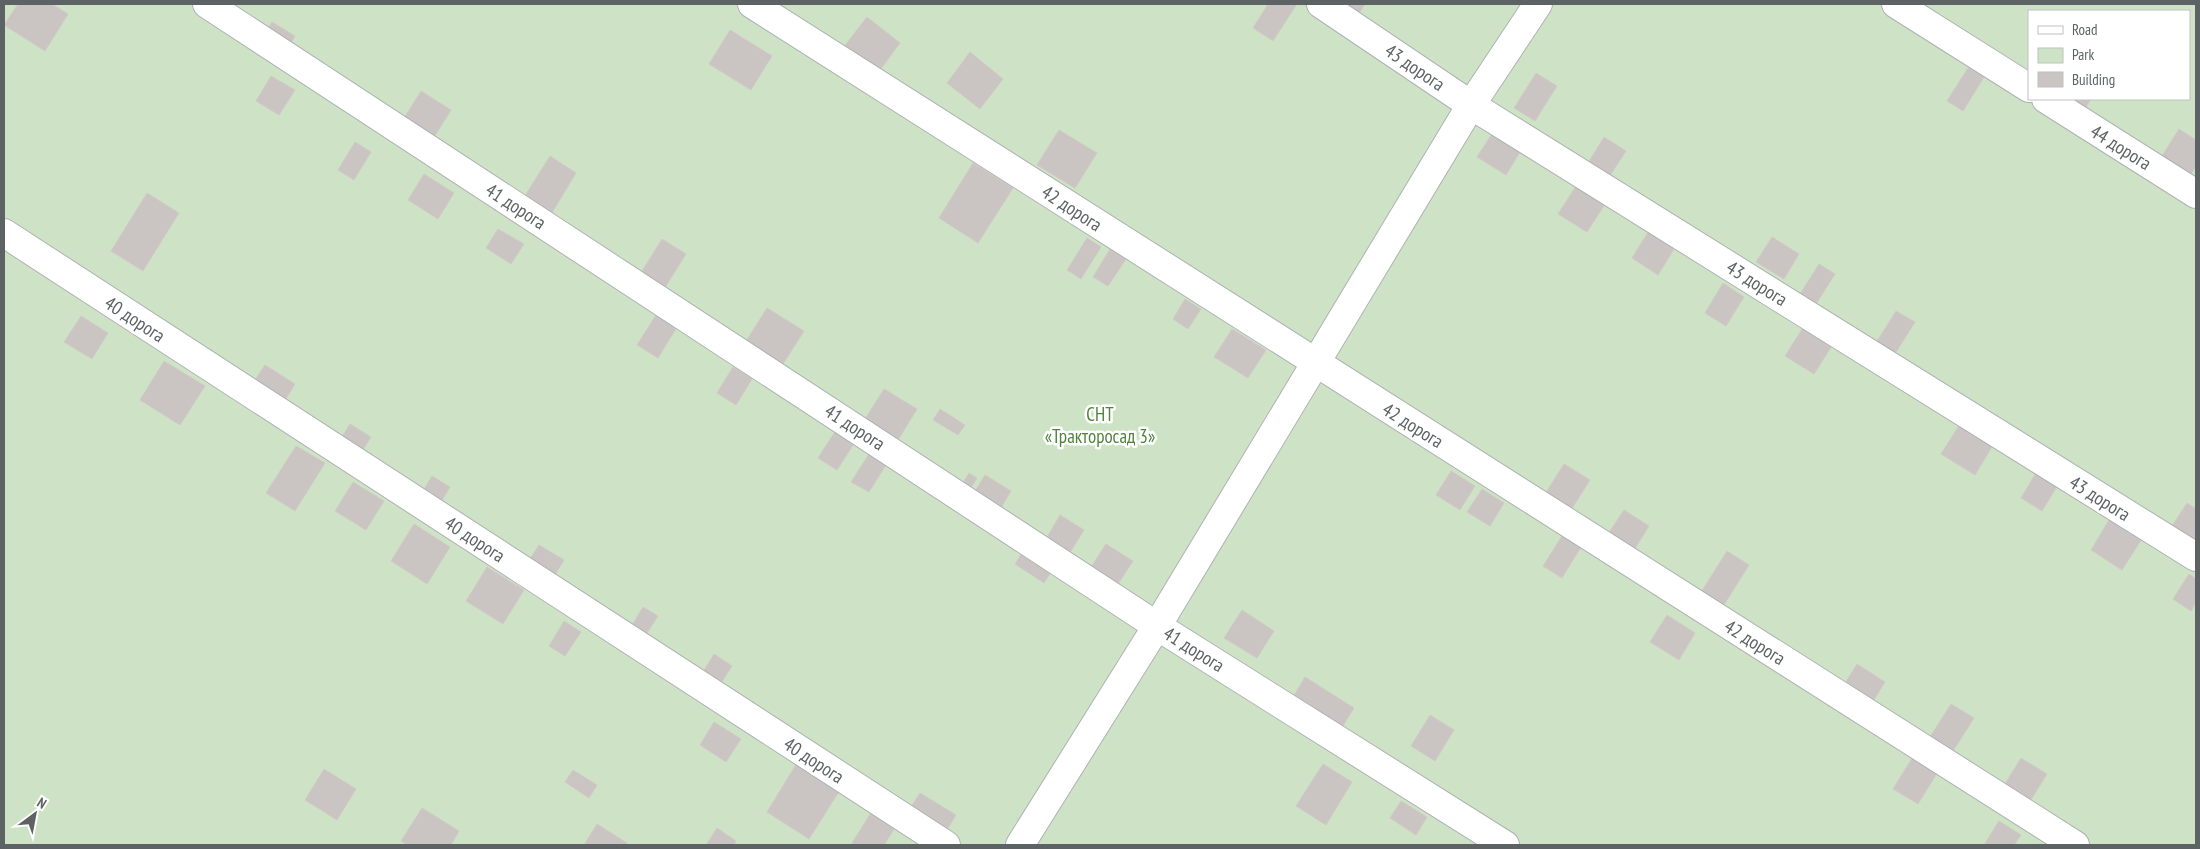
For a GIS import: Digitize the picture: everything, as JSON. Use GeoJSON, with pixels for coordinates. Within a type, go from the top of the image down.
{"type":"FeatureCollection","features":[{"type":"Feature","properties":{"kind":"street","name":"41 дорога"},"geometry":{"type":"LineString","coordinates":[[208,4],[1157,626],[1505,845]]}},
{"type":"Feature","properties":{"kind":"street","name":"42 дорога"},"geometry":{"type":"LineString","coordinates":[[752,4],[2075,845]]}},
{"type":"Feature","properties":{"kind":"street","name":"43 дорога"},"geometry":{"type":"LineString","coordinates":[[1321,4],[1471,104],[2196,558]]}},
{"type":"Feature","properties":{"kind":"street"},"geometry":{"type":"LineString","coordinates":[[1020,845],[1157,626],[1471,104],[1538,4]]}},
{"type":"Feature","properties":{"kind":"street"},"geometry":{"type":"LineString","coordinates":[[1896,4],[2028,87]]}},
{"type":"Feature","properties":{"kind":"street","name":"44 дорога"},"geometry":{"type":"LineString","coordinates":[[2048,100],[2196,194]]}},
{"type":"Feature","properties":{"kind":"street","name":"40 дорога"},"geometry":{"type":"LineString","coordinates":[[4,233],[946,845]]}},
{"type":"Feature","properties":{"kind":"green space","name":"СНТ «Тракторосад 3»"},"geometry":{"type":"Polygon","coordinates":[[[4,4],[2196,4],[2196,845],[4,845],[4,4]]]}},
{"type":"Feature","properties":{"kind":"building"},"geometry":{"type":"Polygon","coordinates":[[[18,4],[52,4],[68,14],[45,51],[4,25],[18,4]]]}},
{"type":"Feature","properties":{"kind":"building"},"geometry":{"type":"Polygon","coordinates":[[[1268,4],[1297,4],[1273,41],[1253,28],[1268,4]]]}},
{"type":"Feature","properties":{"kind":"building"},"geometry":{"type":"Polygon","coordinates":[[[1330,4],[1365,4],[1354,21],[1330,4]]]}},
{"type":"Feature","properties":{"kind":"building"},"geometry":{"type":"Polygon","coordinates":[[[867,17],[900,43],[877,74],[843,48],[867,17]]]}},
{"type":"Feature","properties":{"kind":"building"},"geometry":{"type":"Polygon","coordinates":[[[272,22],[295,36],[286,51],[263,36],[272,22]]]}},
{"type":"Feature","properties":{"kind":"building"},"geometry":{"type":"Polygon","coordinates":[[[730,30],[772,56],[751,90],[709,64],[730,30]]]}},
{"type":"Feature","properties":{"kind":"building"},"geometry":{"type":"Polygon","coordinates":[[[970,52],[1003,79],[980,109],[947,83],[970,52]]]}},
{"type":"Feature","properties":{"kind":"building"},"geometry":{"type":"Polygon","coordinates":[[[1968,68],[1984,77],[1963,111],[1947,101],[1968,68]]]}},
{"type":"Feature","properties":{"kind":"building"},"geometry":{"type":"Polygon","coordinates":[[[1536,73],[1557,86],[1535,121],[1514,108],[1536,73]]]}},
{"type":"Feature","properties":{"kind":"building"},"geometry":{"type":"Polygon","coordinates":[[[271,76],[295,90],[279,115],[256,101],[271,76]]]}},
{"type":"Feature","properties":{"kind":"building"},"geometry":{"type":"Polygon","coordinates":[[[421,91],[451,110],[431,142],[401,123],[421,91]]]}},
{"type":"Feature","properties":{"kind":"building"},"geometry":{"type":"Polygon","coordinates":[[[2064,100],[2090,100],[2083,112],[2064,100]]]}},
{"type":"Feature","properties":{"kind":"building"},"geometry":{"type":"Polygon","coordinates":[[[1495,129],[1523,147],[1506,175],[1477,157],[1495,129]]]}},
{"type":"Feature","properties":{"kind":"building"},"geometry":{"type":"Polygon","coordinates":[[[2179,129],[2196,140],[2196,166],[2191,174],[2162,156],[2179,129]]]}},
{"type":"Feature","properties":{"kind":"building"},"geometry":{"type":"Polygon","coordinates":[[[1059,130],[1097,153],[1075,188],[1037,165],[1059,130]]]}},
{"type":"Feature","properties":{"kind":"building"},"geometry":{"type":"Polygon","coordinates":[[[1604,137],[1626,151],[1609,177],[1588,163],[1604,137]]]}},
{"type":"Feature","properties":{"kind":"building"},"geometry":{"type":"Polygon","coordinates":[[[355,142],[371,152],[354,180],[338,170],[355,142]]]}},
{"type":"Feature","properties":{"kind":"building"},"geometry":{"type":"Polygon","coordinates":[[[550,156],[576,173],[550,216],[523,199],[550,156]]]}},
{"type":"Feature","properties":{"kind":"building"},"geometry":{"type":"Polygon","coordinates":[[[973,163],[1013,188],[978,243],[939,218],[973,163]]]}},
{"type":"Feature","properties":{"kind":"building"},"geometry":{"type":"Polygon","coordinates":[[[424,174],[454,193],[438,219],[408,200],[424,174]]]}},
{"type":"Feature","properties":{"kind":"building"},"geometry":{"type":"Polygon","coordinates":[[[1578,183],[1607,201],[1587,232],[1558,214],[1578,183]]]}},
{"type":"Feature","properties":{"kind":"building"},"geometry":{"type":"Polygon","coordinates":[[[147,193],[179,213],[143,271],[111,251],[147,193]]]}},
{"type":"Feature","properties":{"kind":"building"},"geometry":{"type":"Polygon","coordinates":[[[498,229],[524,244],[511,264],[486,248],[498,229]]]}},
{"type":"Feature","properties":{"kind":"building"},"geometry":{"type":"Polygon","coordinates":[[[1650,229],[1676,246],[1658,275],[1632,258],[1650,229]]]}},
{"type":"Feature","properties":{"kind":"building"},"geometry":{"type":"Polygon","coordinates":[[[1772,237],[1799,254],[1784,279],[1756,262],[1772,237]]]}},
{"type":"Feature","properties":{"kind":"building"},"geometry":{"type":"Polygon","coordinates":[[[1087,238],[1101,247],[1081,279],[1067,270],[1087,238]]]}},
{"type":"Feature","properties":{"kind":"building"},"geometry":{"type":"Polygon","coordinates":[[[662,239],[686,254],[661,294],[637,279],[662,239]]]}},
{"type":"Feature","properties":{"kind":"building"},"geometry":{"type":"Polygon","coordinates":[[[1110,249],[1126,259],[1108,286],[1093,277],[1110,249]]]}},
{"type":"Feature","properties":{"kind":"building"},"geometry":{"type":"Polygon","coordinates":[[[1819,264],[1835,274],[1816,304],[1800,294],[1819,264]]]}},
{"type":"Feature","properties":{"kind":"building"},"geometry":{"type":"Polygon","coordinates":[[[1723,283],[1744,297],[1726,326],[1705,313],[1723,283]]]}},
{"type":"Feature","properties":{"kind":"building"},"geometry":{"type":"Polygon","coordinates":[[[1185,299],[1201,309],[1188,329],[1173,319],[1185,299]]]}},
{"type":"Feature","properties":{"kind":"building"},"geometry":{"type":"Polygon","coordinates":[[[767,308],[804,331],[783,364],[746,341],[767,308]]]}},
{"type":"Feature","properties":{"kind":"building"},"geometry":{"type":"Polygon","coordinates":[[[1896,311],[1915,322],[1893,357],[1874,346],[1896,311]]]}},
{"type":"Feature","properties":{"kind":"building"},"geometry":{"type":"Polygon","coordinates":[[[656,315],[677,327],[658,358],[637,345],[656,315]]]}},
{"type":"Feature","properties":{"kind":"building"},"geometry":{"type":"Polygon","coordinates":[[[81,316],[108,333],[92,359],[64,342],[81,316]]]}},
{"type":"Feature","properties":{"kind":"building"},"geometry":{"type":"Polygon","coordinates":[[[1806,323],[1835,341],[1814,374],[1785,356],[1806,323]]]}},
{"type":"Feature","properties":{"kind":"building"},"geometry":{"type":"Polygon","coordinates":[[[1232,329],[1266,350],[1248,378],[1214,357],[1232,329]]]}},
{"type":"Feature","properties":{"kind":"building"},"geometry":{"type":"Polygon","coordinates":[[[164,361],[205,386],[180,425],[140,400],[164,361]]]}},
{"type":"Feature","properties":{"kind":"building"},"geometry":{"type":"Polygon","coordinates":[[[265,365],[295,384],[284,402],[253,383],[265,365]]]}},
{"type":"Feature","properties":{"kind":"building"},"geometry":{"type":"Polygon","coordinates":[[[733,367],[752,379],[736,405],[717,393],[733,367]]]}},
{"type":"Feature","properties":{"kind":"building"},"geometry":{"type":"Polygon","coordinates":[[[884,389],[917,409],[895,445],[862,424],[884,389]]]}},
{"type":"Feature","properties":{"kind":"building"},"geometry":{"type":"Polygon","coordinates":[[[940,409],[965,425],[958,435],[933,420],[940,409]]]}},
{"type":"Feature","properties":{"kind":"building"},"geometry":{"type":"Polygon","coordinates":[[[350,424],[371,437],[361,453],[340,440],[350,424]]]}},
{"type":"Feature","properties":{"kind":"building"},"geometry":{"type":"Polygon","coordinates":[[[1960,424],[1993,445],[1975,475],[1941,454],[1960,424]]]}},
{"type":"Feature","properties":{"kind":"building"},"geometry":{"type":"Polygon","coordinates":[[[838,427],[857,439],[837,470],[818,458],[838,427]]]}},
{"type":"Feature","properties":{"kind":"building"},"geometry":{"type":"Polygon","coordinates":[[[296,446],[325,463],[295,511],[266,493],[296,446]]]}},
{"type":"Feature","properties":{"kind":"building"},"geometry":{"type":"Polygon","coordinates":[[[869,454],[886,465],[869,492],[851,482],[869,454]]]}},
{"type":"Feature","properties":{"kind":"building"},"geometry":{"type":"Polygon","coordinates":[[[1564,464],[1590,480],[1571,510],[1545,494],[1564,464]]]}},
{"type":"Feature","properties":{"kind":"building"},"geometry":{"type":"Polygon","coordinates":[[[1451,471],[1475,486],[1460,510],[1436,495],[1451,471]]]}},
{"type":"Feature","properties":{"kind":"building"},"geometry":{"type":"Polygon","coordinates":[[[2037,471],[2058,485],[2042,511],[2021,498],[2037,471]]]}},
{"type":"Feature","properties":{"kind":"building"},"geometry":{"type":"Polygon","coordinates":[[[969,473],[977,478],[969,491],[961,486],[969,473]]]}},
{"type":"Feature","properties":{"kind":"building"},"geometry":{"type":"Polygon","coordinates":[[[985,475],[1011,491],[998,513],[972,496],[985,475]]]}},
{"type":"Feature","properties":{"kind":"building"},"geometry":{"type":"Polygon","coordinates":[[[432,476],[450,487],[438,507],[420,496],[432,476]]]}},
{"type":"Feature","properties":{"kind":"building"},"geometry":{"type":"Polygon","coordinates":[[[353,482],[384,501],[366,530],[335,511],[353,482]]]}},
{"type":"Feature","properties":{"kind":"building"},"geometry":{"type":"Polygon","coordinates":[[[1482,489],[1504,503],[1490,526],[1467,512],[1482,489]]]}},
{"type":"Feature","properties":{"kind":"building"},"geometry":{"type":"Polygon","coordinates":[[[2187,503],[2196,509],[2196,542],[2170,529],[2187,503]]]}},
{"type":"Feature","properties":{"kind":"building"},"geometry":{"type":"Polygon","coordinates":[[[1624,510],[1649,526],[1634,550],[1608,534],[1624,510]]]}},
{"type":"Feature","properties":{"kind":"building"},"geometry":{"type":"Polygon","coordinates":[[[1060,515],[1084,530],[1069,554],[1046,539],[1060,515]]]}},
{"type":"Feature","properties":{"kind":"building"},"geometry":{"type":"Polygon","coordinates":[[[2109,520],[2141,540],[2122,570],[2091,550],[2109,520]]]}},
{"type":"Feature","properties":{"kind":"building"},"geometry":{"type":"Polygon","coordinates":[[[414,524],[450,547],[427,584],[391,561],[414,524]]]}},
{"type":"Feature","properties":{"kind":"building"},"geometry":{"type":"Polygon","coordinates":[[[1562,536],[1581,547],[1562,578],[1543,566],[1562,536]]]}},
{"type":"Feature","properties":{"kind":"building"},"geometry":{"type":"Polygon","coordinates":[[[1106,544],[1133,561],[1118,584],[1091,567],[1106,544]]]}},
{"type":"Feature","properties":{"kind":"building"},"geometry":{"type":"Polygon","coordinates":[[[539,545],[564,560],[550,583],[525,567],[539,545]]]}},
{"type":"Feature","properties":{"kind":"building"},"geometry":{"type":"Polygon","coordinates":[[[1023,551],[1053,569],[1044,583],[1015,564],[1023,551]]]}},
{"type":"Feature","properties":{"kind":"building"},"geometry":{"type":"Polygon","coordinates":[[[1727,551],[1749,565],[1722,608],[1700,594],[1727,551]]]}},
{"type":"Feature","properties":{"kind":"building"},"geometry":{"type":"Polygon","coordinates":[[[487,567],[524,590],[503,624],[466,601],[487,567]]]}},
{"type":"Feature","properties":{"kind":"building"},"geometry":{"type":"Polygon","coordinates":[[[2189,574],[2196,579],[2196,602],[2191,611],[2173,599],[2189,574]]]}},
{"type":"Feature","properties":{"kind":"building"},"geometry":{"type":"Polygon","coordinates":[[[643,607],[658,616],[643,639],[629,630],[643,607]]]}},
{"type":"Feature","properties":{"kind":"building"},"geometry":{"type":"Polygon","coordinates":[[[1242,610],[1274,631],[1257,658],[1224,638],[1242,610]]]}},
{"type":"Feature","properties":{"kind":"building"},"geometry":{"type":"Polygon","coordinates":[[[1667,615],[1695,633],[1679,660],[1650,642],[1667,615]]]}},
{"type":"Feature","properties":{"kind":"building"},"geometry":{"type":"Polygon","coordinates":[[[564,621],[581,632],[565,656],[549,646],[564,621]]]}},
{"type":"Feature","properties":{"kind":"building"},"geometry":{"type":"Polygon","coordinates":[[[714,654],[732,666],[718,688],[700,677],[714,654]]]}},
{"type":"Feature","properties":{"kind":"building"},"geometry":{"type":"Polygon","coordinates":[[[1857,664],[1885,682],[1872,703],[1844,685],[1857,664]]]}},
{"type":"Feature","properties":{"kind":"building"},"geometry":{"type":"Polygon","coordinates":[[[1305,677],[1354,708],[1341,729],[1292,699],[1305,677]]]}},
{"type":"Feature","properties":{"kind":"building"},"geometry":{"type":"Polygon","coordinates":[[[1951,704],[1974,718],[1953,751],[1930,737],[1951,704]]]}},
{"type":"Feature","properties":{"kind":"building"},"geometry":{"type":"Polygon","coordinates":[[[1430,715],[1454,730],[1435,761],[1411,746],[1430,715]]]}},
{"type":"Feature","properties":{"kind":"building"},"geometry":{"type":"Polygon","coordinates":[[[714,722],[741,739],[726,762],[700,745],[714,722]]]}},
{"type":"Feature","properties":{"kind":"building"},"geometry":{"type":"Polygon","coordinates":[[[1914,755],[1939,770],[1918,804],[1893,789],[1914,755]]]}},
{"type":"Feature","properties":{"kind":"building"},"geometry":{"type":"Polygon","coordinates":[[[2021,758],[2047,774],[2029,803],[2003,787],[2021,758]]]}},
{"type":"Feature","properties":{"kind":"building"},"geometry":{"type":"Polygon","coordinates":[[[797,763],[840,790],[809,839],[767,812],[797,763]]]}},
{"type":"Feature","properties":{"kind":"building"},"geometry":{"type":"Polygon","coordinates":[[[1323,764],[1352,782],[1326,825],[1296,806],[1323,764]]]}},
{"type":"Feature","properties":{"kind":"building"},"geometry":{"type":"Polygon","coordinates":[[[324,769],[356,789],[337,820],[305,800],[324,769]]]}},
{"type":"Feature","properties":{"kind":"building"},"geometry":{"type":"Polygon","coordinates":[[[573,770],[597,785],[589,798],[565,782],[573,770]]]}},
{"type":"Feature","properties":{"kind":"building"},"geometry":{"type":"Polygon","coordinates":[[[920,793],[956,815],[945,833],[909,810],[920,793]]]}},
{"type":"Feature","properties":{"kind":"building"},"geometry":{"type":"Polygon","coordinates":[[[1401,801],[1427,817],[1416,835],[1390,818],[1401,801]]]}},
{"type":"Feature","properties":{"kind":"building"},"geometry":{"type":"Polygon","coordinates":[[[422,808],[459,831],[451,845],[408,845],[401,841],[422,808]]]}},
{"type":"Feature","properties":{"kind":"building"},"geometry":{"type":"Polygon","coordinates":[[[872,811],[896,826],[884,845],[856,845],[852,843],[872,811]]]}},
{"type":"Feature","properties":{"kind":"building"},"geometry":{"type":"Polygon","coordinates":[[[1999,821],[2021,835],[2014,845],[1984,845],[1999,821]]]}},
{"type":"Feature","properties":{"kind":"building"},"geometry":{"type":"Polygon","coordinates":[[[597,824],[627,843],[626,845],[584,845],[597,824]]]}},
{"type":"Feature","properties":{"kind":"building"},"geometry":{"type":"Polygon","coordinates":[[[717,828],[736,841],[734,845],[706,845],[717,828]]]}}]}
